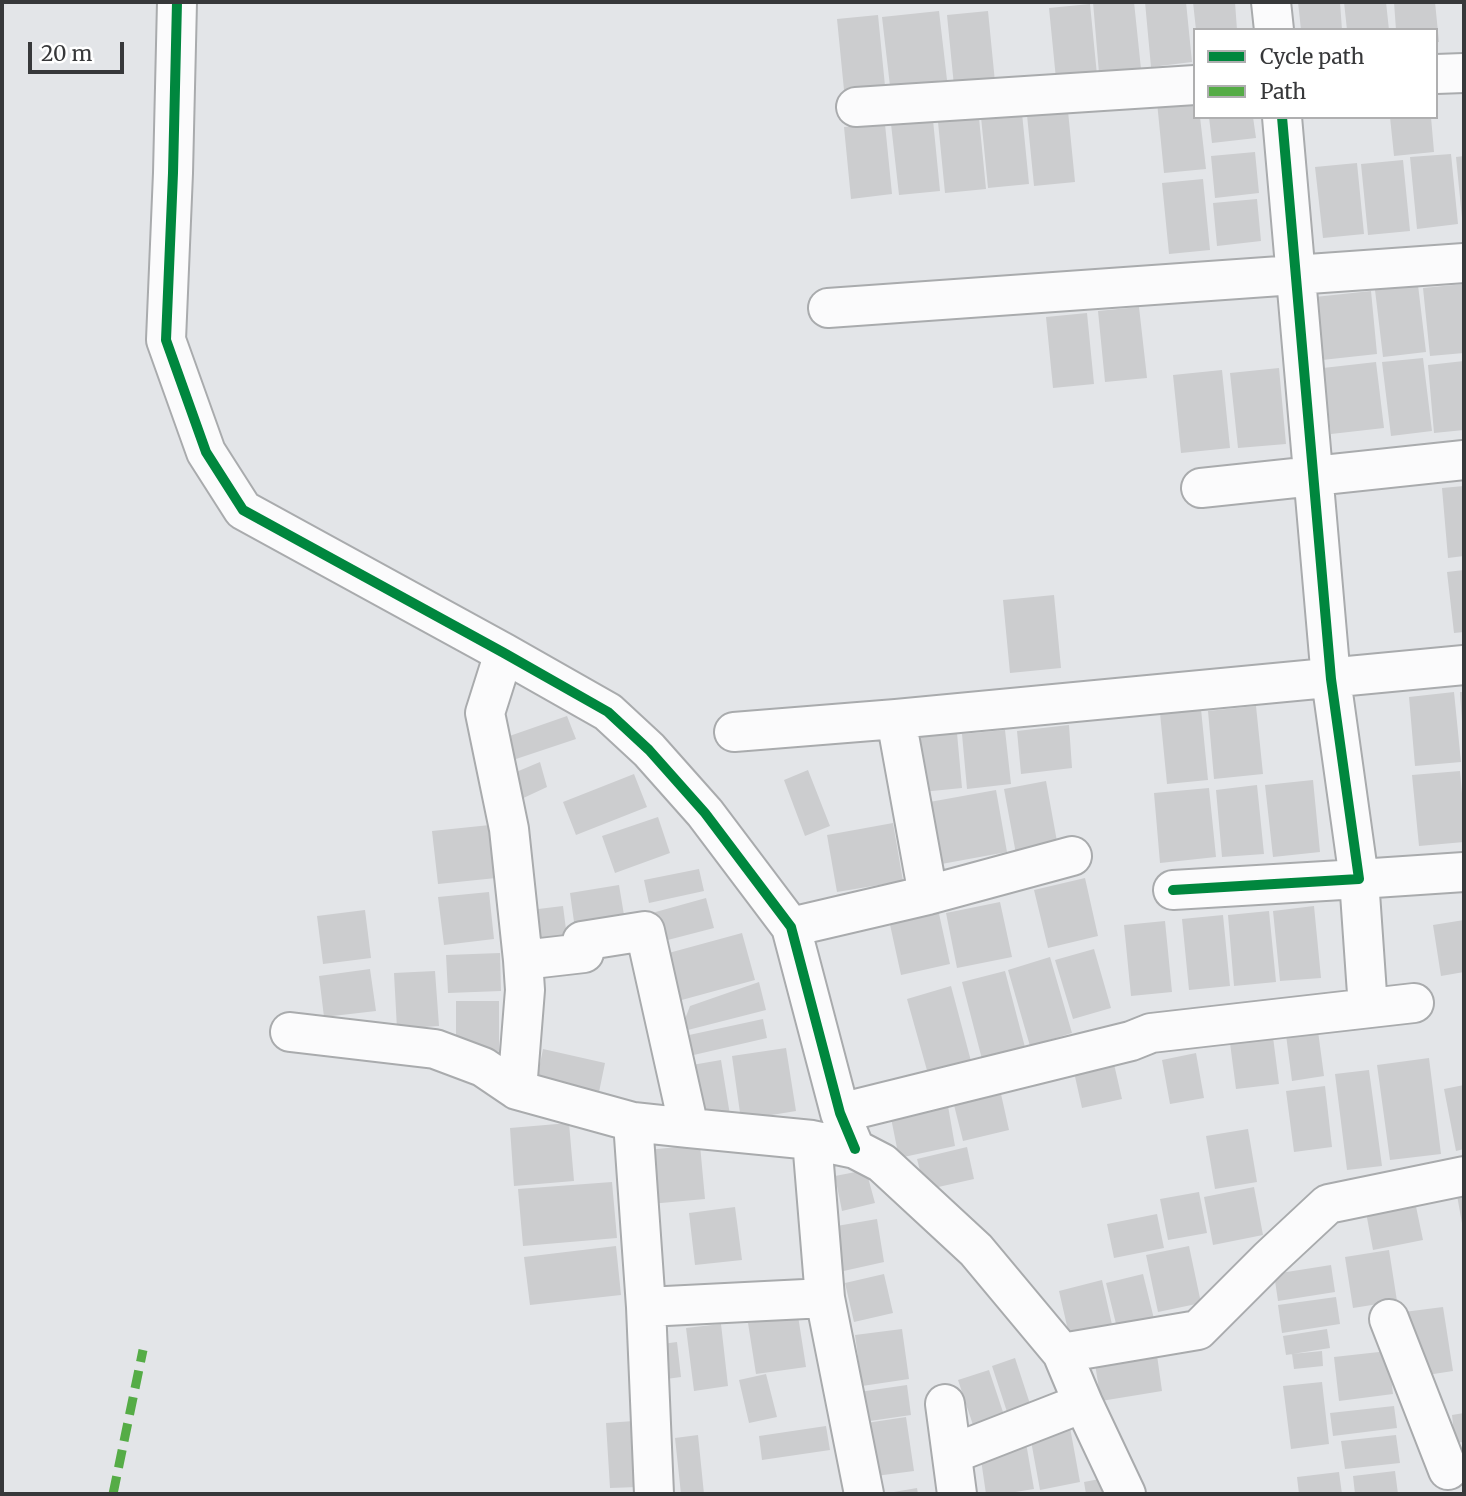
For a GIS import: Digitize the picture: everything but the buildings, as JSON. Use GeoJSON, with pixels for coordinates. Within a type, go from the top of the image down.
{"type":"FeatureCollection","features":[{"type":"Feature","properties":{"kind":"street"},"geometry":{"type":"LineString","coordinates":[[177,2],[166,340],[206,452],[243,510],[608,712],[649,750],[705,813],[791,927],[840,1113],[855,1149]]}},
{"type":"Feature","properties":{"kind":"street"},"geometry":{"type":"LineString","coordinates":[[1271,2],[1274,28]]}},
{"type":"Feature","properties":{"kind":"street"},"geometry":{"type":"LineString","coordinates":[[1438,74],[1464,73]]}},
{"type":"Feature","properties":{"kind":"street"},"geometry":{"type":"LineString","coordinates":[[856,107],[1193,85]]}},
{"type":"Feature","properties":{"kind":"street"},"geometry":{"type":"LineString","coordinates":[[1282,119],[1331,678],[1359,879],[1368,1009]]}},
{"type":"Feature","properties":{"kind":"street"},"geometry":{"type":"LineString","coordinates":[[828,308],[1464,263]]}},
{"type":"Feature","properties":{"kind":"street"},"geometry":{"type":"LineString","coordinates":[[1201,488],[1464,460]]}},
{"type":"Feature","properties":{"kind":"street"},"geometry":{"type":"LineString","coordinates":[[504,653],[485,713],[509,829],[523,960],[525,990],[517,1090]]}},
{"type":"Feature","properties":{"kind":"street"},"geometry":{"type":"LineString","coordinates":[[734,732],[1464,665]]}},
{"type":"Feature","properties":{"kind":"street"},"geometry":{"type":"LineString","coordinates":[[897,719],[928,895]]}},
{"type":"Feature","properties":{"kind":"street"},"geometry":{"type":"LineString","coordinates":[[791,927],[928,895],[1072,856]]}},
{"type":"Feature","properties":{"kind":"street"},"geometry":{"type":"LineString","coordinates":[[1173,890],[1464,872]]}},
{"type":"Feature","properties":{"kind":"street"},"geometry":{"type":"LineString","coordinates":[[523,960],[584,953],[582,942],[645,931],[689,1128]]}},
{"type":"Feature","properties":{"kind":"street"},"geometry":{"type":"LineString","coordinates":[[840,1113],[1130,1041],[1151,1033],[1414,1003]]}},
{"type":"Feature","properties":{"kind":"street"},"geometry":{"type":"LineString","coordinates":[[289,1032],[435,1049],[483,1067],[517,1090],[633,1122],[812,1140],[855,1149],[882,1163],[976,1250],[1062,1353],[1126,1494]]}},
{"type":"Feature","properties":{"kind":"street"},"geometry":{"type":"LineString","coordinates":[[633,1122],[646,1307],[653,1494]]}},
{"type":"Feature","properties":{"kind":"street"},"geometry":{"type":"LineString","coordinates":[[812,1140],[825,1297],[864,1494]]}},
{"type":"Feature","properties":{"kind":"street"},"geometry":{"type":"LineString","coordinates":[[1062,1353],[1198,1330],[1328,1205],[1464,1176]]}},
{"type":"Feature","properties":{"kind":"street"},"geometry":{"type":"LineString","coordinates":[[646,1307],[825,1297]]}},
{"type":"Feature","properties":{"kind":"street"},"geometry":{"type":"LineString","coordinates":[[1389,1319],[1452,1476]]}},
{"type":"Feature","properties":{"kind":"street"},"geometry":{"type":"LineString","coordinates":[[952,1454],[1083,1403]]}},
{"type":"Feature","properties":{"kind":"street"},"geometry":{"type":"LineString","coordinates":[[945,1404],[957,1494]]}},
{"type":"Feature","properties":{"kind":"marked path"},"geometry":{"type":"LineString","coordinates":[[113,1494],[143,1350]]}},
{"type":"Feature","properties":{"kind":"cycle path"},"geometry":{"type":"LineString","coordinates":[[177,2],[166,340],[206,452],[243,510],[608,712],[649,750],[705,813],[791,927],[840,1113],[855,1149]]}},
{"type":"Feature","properties":{"kind":"cycle path"},"geometry":{"type":"LineString","coordinates":[[1173,890],[1359,879],[1331,679],[1282,119]]}}]}
